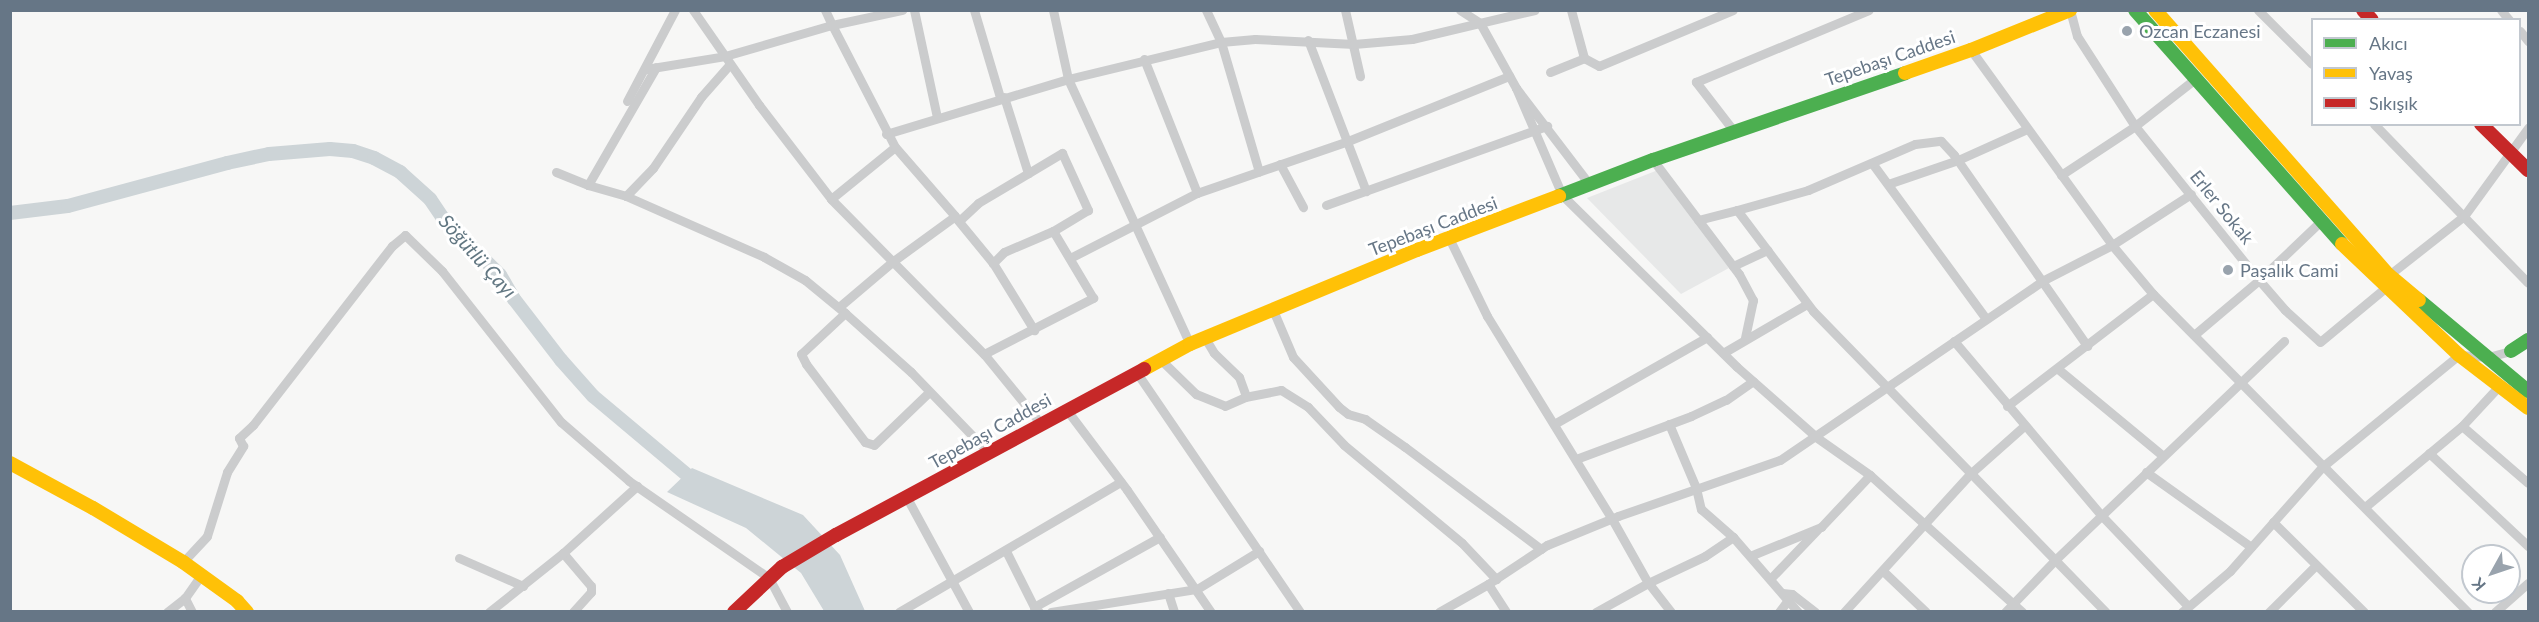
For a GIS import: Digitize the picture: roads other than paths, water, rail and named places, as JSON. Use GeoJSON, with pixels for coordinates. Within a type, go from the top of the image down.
{"type":"FeatureCollection","features":[{"type":"Feature","properties":{"kind":"main road","name":"Tepebaşı Caddesi"},"geometry":{"type":"LineString","coordinates":[[734,612],[782,567],[836,535],[1190,344],[1449,238],[1732,130],[1971,50],[2070,10]]}},
{"type":"Feature","properties":{"kind":"main road"},"geometry":{"type":"LineString","coordinates":[[2135,10],[2323,219],[2354,258],[2488,357],[2529,391]]}},
{"type":"Feature","properties":{"kind":"main road"},"geometry":{"type":"LineString","coordinates":[[2155,10],[2387,281],[2459,355],[2529,408]]}},
{"type":"Feature","properties":{"kind":"main road"},"geometry":{"type":"LineString","coordinates":[[2483,126],[2529,170]]}},
{"type":"Feature","properties":{"kind":"main road"},"geometry":{"type":"LineString","coordinates":[[2511,351],[2529,340]]}},
{"type":"Feature","properties":{"kind":"main road"},"geometry":{"type":"LineString","coordinates":[[10,463],[93,508],[183,562],[247,612]]}},
{"type":"Feature","properties":{"kind":"street"},"geometry":{"type":"LineString","coordinates":[[588,185],[651,68],[675,10]]}},
{"type":"Feature","properties":{"kind":"street"},"geometry":{"type":"LineString","coordinates":[[693,10],[727,60],[831,199],[984,354],[1041,424]]}},
{"type":"Feature","properties":{"kind":"street"},"geometry":{"type":"LineString","coordinates":[[825,10],[886,134],[993,262],[1034,330]]}},
{"type":"Feature","properties":{"kind":"street"},"geometry":{"type":"LineString","coordinates":[[627,101],[651,68],[727,60],[832,25],[902,10]]}},
{"type":"Feature","properties":{"kind":"street"},"geometry":{"type":"LineString","coordinates":[[914,10],[937,117]]}},
{"type":"Feature","properties":{"kind":"street"},"geometry":{"type":"LineString","coordinates":[[974,10],[1028,173]]}},
{"type":"Feature","properties":{"kind":"street"},"geometry":{"type":"LineString","coordinates":[[1053,10],[1068,79],[1190,344]]}},
{"type":"Feature","properties":{"kind":"street"},"geometry":{"type":"LineString","coordinates":[[1206,10],[1221,42],[1259,172]]}},
{"type":"Feature","properties":{"kind":"street"},"geometry":{"type":"LineString","coordinates":[[1345,10],[1360,76]]}},
{"type":"Feature","properties":{"kind":"street"},"geometry":{"type":"LineString","coordinates":[[1460,10],[1480,23],[1516,88],[1562,195],[1753,381],[1816,437],[1870,475],[2022,612]]}},
{"type":"Feature","properties":{"kind":"street"},"geometry":{"type":"LineString","coordinates":[[886,134],[1002,97],[1144,59],[1221,42],[1255,39],[1354,44],[1412,39],[1514,13],[1535,10]]}},
{"type":"Feature","properties":{"kind":"street"},"geometry":{"type":"LineString","coordinates":[[1571,10],[1584,58],[1599,66],[1733,10]]}},
{"type":"Feature","properties":{"kind":"street"},"geometry":{"type":"LineString","coordinates":[[1732,130],[1696,82],[1869,10]]}},
{"type":"Feature","properties":{"kind":"street","name":"Erler Sokak"},"geometry":{"type":"LineString","coordinates":[[2070,10],[2077,36],[2135,126],[2259,280],[2285,310],[2320,342],[2387,281]]}},
{"type":"Feature","properties":{"kind":"street"},"geometry":{"type":"LineString","coordinates":[[2258,10],[2311,62]]}},
{"type":"Feature","properties":{"kind":"street"},"geometry":{"type":"LineString","coordinates":[[1308,40],[1366,191]]}},
{"type":"Feature","properties":{"kind":"street"},"geometry":{"type":"LineString","coordinates":[[1971,50],[2112,245],[2153,294],[2468,612]]}},
{"type":"Feature","properties":{"kind":"street"},"geometry":{"type":"LineString","coordinates":[[1550,72],[1584,58]]}},
{"type":"Feature","properties":{"kind":"street"},"geometry":{"type":"LineString","coordinates":[[1144,59],[1197,193]]}},
{"type":"Feature","properties":{"kind":"street"},"geometry":{"type":"LineString","coordinates":[[626,196],[653,168],[727,60]]}},
{"type":"Feature","properties":{"kind":"street"},"geometry":{"type":"LineString","coordinates":[[1070,258],[1197,193],[1348,141],[1509,76]]}},
{"type":"Feature","properties":{"kind":"street"},"geometry":{"type":"LineString","coordinates":[[2061,176],[2135,126],[2195,79]]}},
{"type":"Feature","properties":{"kind":"street"},"geometry":{"type":"LineString","coordinates":[[1516,88],[1590,184]]}},
{"type":"Feature","properties":{"kind":"street"},"geometry":{"type":"LineString","coordinates":[[1326,205],[1547,126]]}},
{"type":"Feature","properties":{"kind":"street"},"geometry":{"type":"LineString","coordinates":[[2376,126],[2529,283]]}},
{"type":"Feature","properties":{"kind":"street"},"geometry":{"type":"LineString","coordinates":[[2387,281],[2464,216],[2529,128]]}},
{"type":"Feature","properties":{"kind":"street"},"geometry":{"type":"LineString","coordinates":[[1888,184],[1958,160],[2027,129]]}},
{"type":"Feature","properties":{"kind":"street"},"geometry":{"type":"LineString","coordinates":[[1698,220],[1808,190],[1915,144],[1941,141],[1958,160],[2087,346]]}},
{"type":"Feature","properties":{"kind":"street"},"geometry":{"type":"LineString","coordinates":[[831,199],[895,147]]}},
{"type":"Feature","properties":{"kind":"street"},"geometry":{"type":"LineString","coordinates":[[928,393],[874,445],[864,442],[801,354],[891,262],[978,203],[1062,153],[1088,210],[1053,231],[1004,252],[993,262]]}},
{"type":"Feature","properties":{"kind":"street"},"geometry":{"type":"LineString","coordinates":[[1653,160],[1733,266],[1753,300],[1745,338]]}},
{"type":"Feature","properties":{"kind":"street"},"geometry":{"type":"LineString","coordinates":[[1872,163],[1986,319]]}},
{"type":"Feature","properties":{"kind":"street"},"geometry":{"type":"LineString","coordinates":[[1280,164],[1303,207]]}},
{"type":"Feature","properties":{"kind":"street"},"geometry":{"type":"LineString","coordinates":[[556,172],[588,185],[626,196],[764,257],[805,280],[911,372],[928,393],[989,453]]}},
{"type":"Feature","properties":{"kind":"street"},"geometry":{"type":"LineString","coordinates":[[1438,612],[1541,549],[1612,519],[1780,460],[2042,281],[2112,245],[2191,194]]}},
{"type":"Feature","properties":{"kind":"street"},"geometry":{"type":"LineString","coordinates":[[1737,210],[1807,304],[2106,612]]}},
{"type":"Feature","properties":{"kind":"street"},"geometry":{"type":"LineString","coordinates":[[2193,335],[2259,280],[2323,219]]}},
{"type":"Feature","properties":{"kind":"street"},"geometry":{"type":"LineString","coordinates":[[984,354],[1093,298],[1053,231]]}},
{"type":"Feature","properties":{"kind":"street"},"geometry":{"type":"LineString","coordinates":[[183,562],[207,536],[227,472],[243,446],[239,438],[253,425],[392,246],[405,235],[442,271],[561,422],[637,486],[769,578],[787,612]]}},
{"type":"Feature","properties":{"kind":"street"},"geometry":{"type":"LineString","coordinates":[[1449,238],[1487,316],[1576,459],[1648,583],[1671,612]]}},
{"type":"Feature","properties":{"kind":"street"},"geometry":{"type":"LineString","coordinates":[[1733,266],[1768,250]]}},
{"type":"Feature","properties":{"kind":"street"},"geometry":{"type":"LineString","coordinates":[[2007,406],[2153,294]]}},
{"type":"Feature","properties":{"kind":"street"},"geometry":{"type":"LineString","coordinates":[[1722,352],[1807,304]]}},
{"type":"Feature","properties":{"kind":"street"},"geometry":{"type":"LineString","coordinates":[[1273,310],[1293,357],[1339,407],[1348,414],[1365,419],[1405,447],[1541,549]]}},
{"type":"Feature","properties":{"kind":"street"},"geometry":{"type":"LineString","coordinates":[[1554,424],[1707,337]]}},
{"type":"Feature","properties":{"kind":"street"},"geometry":{"type":"LineString","coordinates":[[1205,338],[1214,353],[1239,376],[1246,396]]}},
{"type":"Feature","properties":{"kind":"street"},"geometry":{"type":"LineString","coordinates":[[1954,341],[2024,426],[2185,609],[2230,571],[2322,467],[2459,355],[2488,357],[2511,351]]}},
{"type":"Feature","properties":{"kind":"street"},"geometry":{"type":"LineString","coordinates":[[2005,612],[2101,515],[2284,341]]}},
{"type":"Feature","properties":{"kind":"street"},"geometry":{"type":"LineString","coordinates":[[1161,360],[1182,382],[1208,400],[1225,406],[1246,396],[1281,390],[1308,407],[1344,445],[1462,543],[1492,581],[1506,612]]}},
{"type":"Feature","properties":{"kind":"street"},"geometry":{"type":"LineString","coordinates":[[2058,369],[2163,456]]}},
{"type":"Feature","properties":{"kind":"street"},"geometry":{"type":"LineString","coordinates":[[1137,373],[1300,612]]}},
{"type":"Feature","properties":{"kind":"street"},"geometry":{"type":"LineString","coordinates":[[1576,459],[1726,400],[1753,381]]}},
{"type":"Feature","properties":{"kind":"street"},"geometry":{"type":"LineString","coordinates":[[2365,507],[2462,426],[2500,385]]}},
{"type":"Feature","properties":{"kind":"street"},"geometry":{"type":"LineString","coordinates":[[1066,409],[1121,482],[1211,612]]}},
{"type":"Feature","properties":{"kind":"street"},"geometry":{"type":"LineString","coordinates":[[1669,424],[1696,488],[1701,509],[1733,537],[1798,612]]}},
{"type":"Feature","properties":{"kind":"street"},"geometry":{"type":"LineString","coordinates":[[1844,612],[1926,525],[1970,474],[2024,426]]}},
{"type":"Feature","properties":{"kind":"street"},"geometry":{"type":"LineString","coordinates":[[2462,426],[2529,483]]}},
{"type":"Feature","properties":{"kind":"street"},"geometry":{"type":"LineString","coordinates":[[2429,453],[2529,546]]}},
{"type":"Feature","properties":{"kind":"street"},"geometry":{"type":"LineString","coordinates":[[2146,472],[2251,547]]}},
{"type":"Feature","properties":{"kind":"street"},"geometry":{"type":"LineString","coordinates":[[1770,579],[1870,475]]}},
{"type":"Feature","properties":{"kind":"street"},"geometry":{"type":"LineString","coordinates":[[899,612],[1121,482]]}},
{"type":"Feature","properties":{"kind":"street"},"geometry":{"type":"LineString","coordinates":[[489,612],[563,553],[637,486]]}},
{"type":"Feature","properties":{"kind":"street"},"geometry":{"type":"LineString","coordinates":[[907,498],[969,612]]}},
{"type":"Feature","properties":{"kind":"street"},"geometry":{"type":"LineString","coordinates":[[2273,522],[2364,612]]}},
{"type":"Feature","properties":{"kind":"street"},"geometry":{"type":"LineString","coordinates":[[1750,556],[1821,526]]}},
{"type":"Feature","properties":{"kind":"street"},"geometry":{"type":"LineString","coordinates":[[1006,551],[1037,609],[1160,537]]}},
{"type":"Feature","properties":{"kind":"street"},"geometry":{"type":"LineString","coordinates":[[1596,612],[1648,583],[1705,556],[1733,537]]}},
{"type":"Feature","properties":{"kind":"street"},"geometry":{"type":"LineString","coordinates":[[1052,612],[1197,589],[1259,551]]}},
{"type":"Feature","properties":{"kind":"street"},"geometry":{"type":"LineString","coordinates":[[563,553],[591,586],[591,592],[573,612]]}},
{"type":"Feature","properties":{"kind":"street"},"geometry":{"type":"LineString","coordinates":[[459,558],[523,586]]}},
{"type":"Feature","properties":{"kind":"street"},"geometry":{"type":"LineString","coordinates":[[2269,612],[2316,564]]}},
{"type":"Feature","properties":{"kind":"street"},"geometry":{"type":"LineString","coordinates":[[1883,571],[1926,612]]}},
{"type":"Feature","properties":{"kind":"street"},"geometry":{"type":"LineString","coordinates":[[167,612],[185,598],[201,575]]}},
{"type":"Feature","properties":{"kind":"street"},"geometry":{"type":"LineString","coordinates":[[2495,612],[2529,583]]}},
{"type":"Feature","properties":{"kind":"street"},"geometry":{"type":"LineString","coordinates":[[1168,593],[1174,612]]}},
{"type":"Feature","properties":{"kind":"street"},"geometry":{"type":"LineString","coordinates":[[1779,612],[1785,597],[1792,594],[1815,612]]}},
{"type":"Feature","properties":{"kind":"street"},"geometry":{"type":"LineString","coordinates":[[185,598],[192,612]]}},
{"type":"Feature","properties":{"kind":"waterway","name":"Söğütlü Çayı"},"geometry":{"type":"LineString","coordinates":[[10,213],[68,206],[227,163],[269,154],[330,149],[353,151],[374,158],[400,172],[430,199],[445,221],[500,275],[514,299],[561,360],[593,396],[699,485]]}},
{"type":"Feature","properties":{"kind":"place","name":"Ozcan Eczanesi"},"geometry":{"type":"Point","coordinates":[2127,31]}},
{"type":"Feature","properties":{"kind":"place","name":"Paşalık Cami"},"geometry":{"type":"Point","coordinates":[2228,270]}}]}
